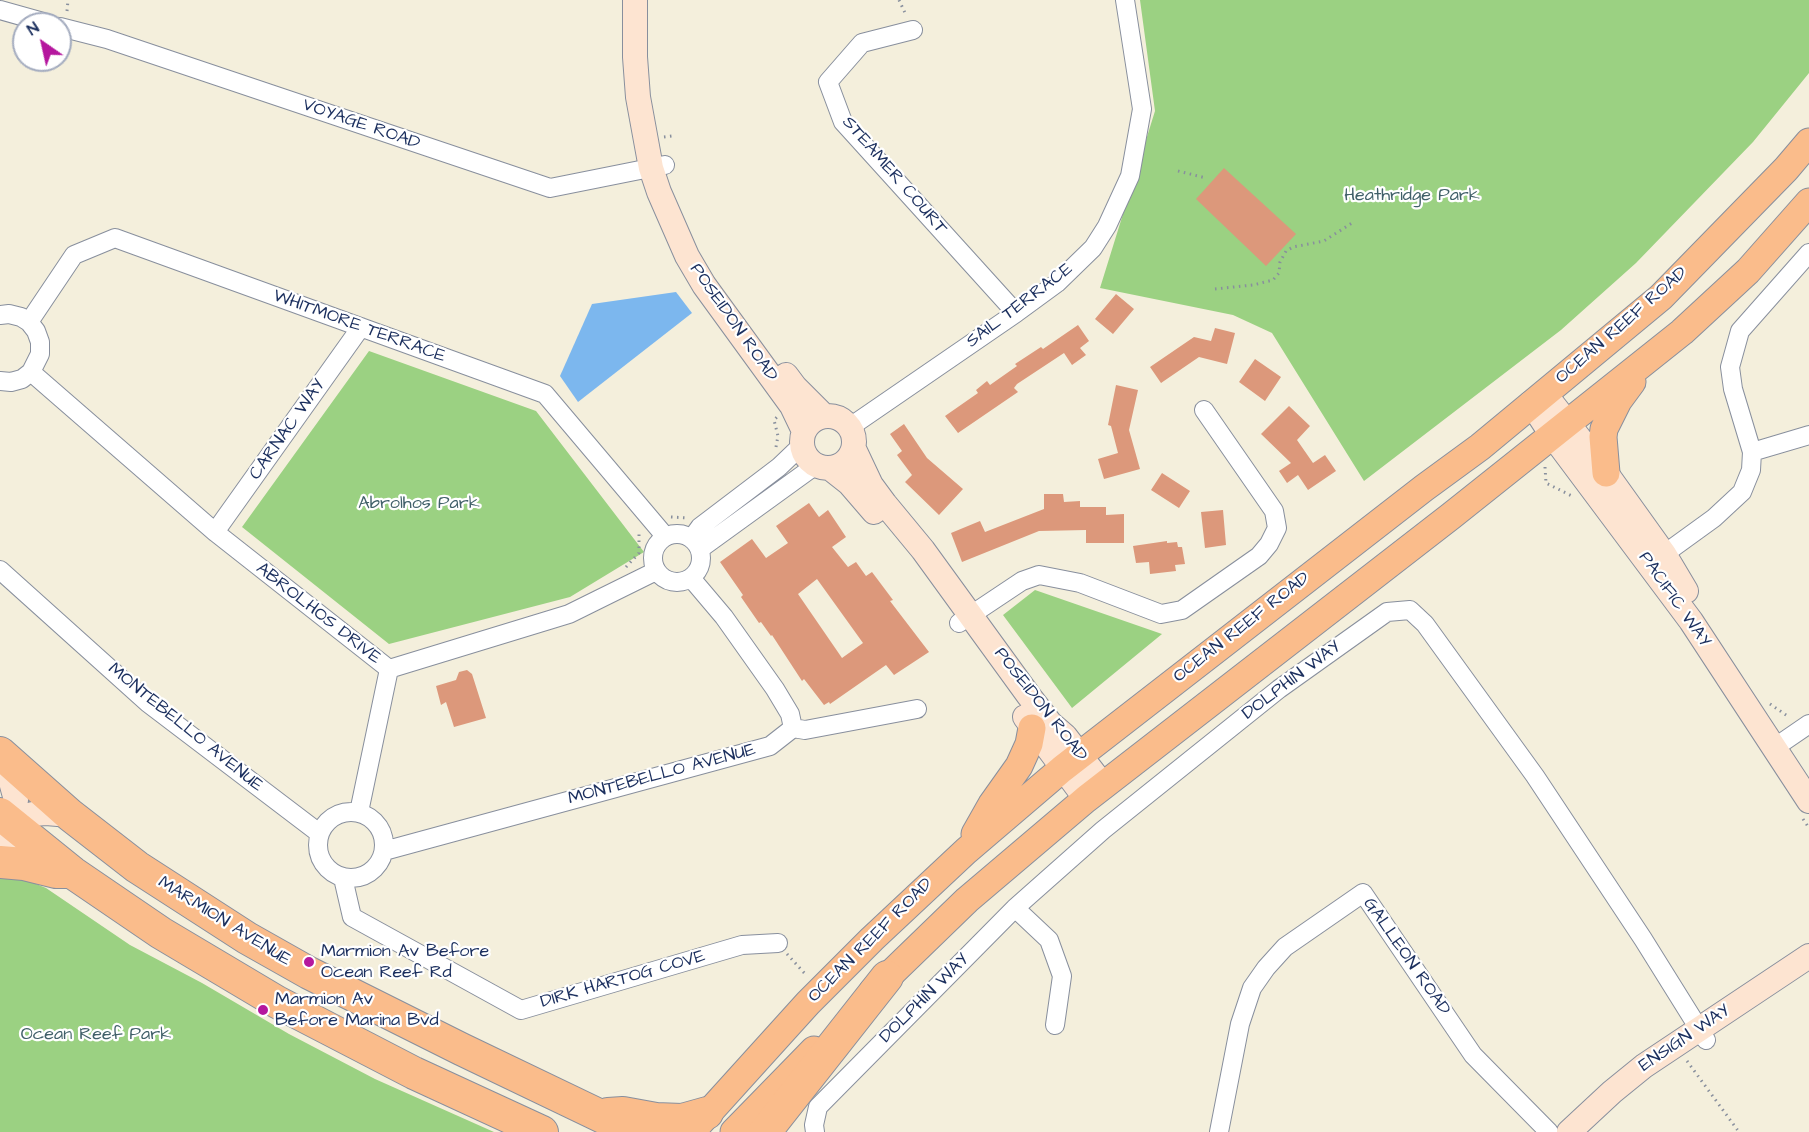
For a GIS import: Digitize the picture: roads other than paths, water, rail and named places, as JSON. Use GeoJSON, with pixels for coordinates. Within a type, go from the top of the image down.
{"type":"FeatureCollection","features":[{"type":"Feature","properties":{"kind":"highway","name":"MARMION AVENUE"},"geometry":{"type":"LineString","coordinates":[[0,753],[70,815],[137,867],[190,903],[286,960],[451,1044],[634,1132]]}},
{"type":"Feature","properties":{"kind":"highway"},"geometry":{"type":"LineString","coordinates":[[3,820],[73,873],[161,933],[295,1012],[414,1073],[542,1132]]}},
{"type":"Feature","properties":{"kind":"highway"},"geometry":{"type":"LineString","coordinates":[[0,862],[73,873]]}},
{"type":"Feature","properties":{"kind":"highway"},"geometry":{"type":"LineString","coordinates":[[765,1132],[888,977]]}},
{"type":"Feature","properties":{"kind":"highway"},"geometry":{"type":"LineString","coordinates":[[598,1114],[623,1113],[699,1123]]}},
{"type":"Feature","properties":{"kind":"main road","name":"OCEAN REEF ROAD"},"geometry":{"type":"LineString","coordinates":[[699,1123],[816,995],[929,883],[1071,762],[1480,447],[1661,297],[1786,169],[1809,142]]}},
{"type":"Feature","properties":{"kind":"main road","name":"OCEAN REEF ROAD"},"geometry":{"type":"LineString","coordinates":[[735,1132],[967,900],[1095,792],[1451,516],[1682,332],[1748,271],[1809,202]]}},
{"type":"Feature","properties":{"kind":"main road"},"geometry":{"type":"LineString","coordinates":[[1606,473],[1604,429],[1617,400],[1653,355]]}},
{"type":"Feature","properties":{"kind":"main road"},"geometry":{"type":"LineString","coordinates":[[966,851],[992,804],[1019,766],[1029,744],[1032,728]]}},
{"type":"Feature","properties":{"kind":"street","name":"POSEIDON ROAD"},"geometry":{"type":"LineString","coordinates":[[635,0],[638,97],[658,166],[671,224],[704,285],[792,406],[803,438]]}},
{"type":"Feature","properties":{"kind":"street","name":"POSEIDON ROAD"},"geometry":{"type":"LineString","coordinates":[[648,0],[651,93],[658,166],[686,223],[724,288],[795,387],[824,416]]}},
{"type":"Feature","properties":{"kind":"street","name":"SAIL TERRACE"},"geometry":{"type":"LineString","coordinates":[[852,438],[1057,283],[1093,248],[1107,226],[1130,176],[1142,109],[1125,0]]}},
{"type":"Feature","properties":{"kind":"street","name":"VOYAGE ROAD"},"geometry":{"type":"LineString","coordinates":[[72,30],[118,43],[550,188],[658,166]]}},
{"type":"Feature","properties":{"kind":"street","name":"STEAMER COURT"},"geometry":{"type":"LineString","coordinates":[[913,30],[862,44],[828,82],[843,122],[1016,313]]}},
{"type":"Feature","properties":{"kind":"street","name":"WHITMORE TERRACE"},"geometry":{"type":"LineString","coordinates":[[29,322],[74,255],[115,238],[544,394],[665,536]]}},
{"type":"Feature","properties":{"kind":"street"},"geometry":{"type":"LineString","coordinates":[[1657,560],[1714,518],[1742,492],[1751,470],[1752,452],[1733,389],[1730,367],[1740,331],[1809,253]]}},
{"type":"Feature","properties":{"kind":"street"},"geometry":{"type":"LineString","coordinates":[[0,315],[9,314],[29,322],[40,342],[40,354],[32,372],[22,379],[11,382],[0,381]]}},
{"type":"Feature","properties":{"kind":"street","name":"CARNAC WAY"},"geometry":{"type":"LineString","coordinates":[[215,532],[361,327]]}},
{"type":"Feature","properties":{"kind":"street","name":"ABROLHOS DRIVE"},"geometry":{"type":"LineString","coordinates":[[32,372],[215,532],[389,669],[569,614],[656,571]]}},
{"type":"Feature","properties":{"kind":"street","name":"PACIFIC WAY"},"geometry":{"type":"LineString","coordinates":[[1538,398],[1657,560]]}},
{"type":"Feature","properties":{"kind":"street"},"geometry":{"type":"LineString","coordinates":[[965,620],[1022,581],[1039,575],[1080,583],[1161,614],[1182,610],[1259,556],[1269,544],[1277,528],[1274,511],[1204,410]]}},
{"type":"Feature","properties":{"kind":"street"},"geometry":{"type":"LineString","coordinates":[[696,544],[677,533],[665,536],[653,552],[652,560],[656,571],[663,578],[672,582],[682,582],[691,578],[701,563],[696,544],[700,527],[779,467],[803,438],[812,421],[824,416],[839,417],[852,438],[845,462],[823,467],[696,544]]}},
{"type":"Feature","properties":{"kind":"street","name":"PACIFIC WAY"},"geometry":{"type":"LineString","coordinates":[[1560,428],[1606,473],[1691,621],[1781,743],[1809,777]]}},
{"type":"Feature","properties":{"kind":"street"},"geometry":{"type":"LineString","coordinates":[[1752,452],[1809,435]]}},
{"type":"Feature","properties":{"kind":"street"},"geometry":{"type":"LineString","coordinates":[[803,438],[805,455],[823,467]]}},
{"type":"Feature","properties":{"kind":"street","name":"POSEIDON ROAD"},"geometry":{"type":"LineString","coordinates":[[852,438],[871,485],[923,550],[1032,728],[1071,762],[1095,792]]}},
{"type":"Feature","properties":{"kind":"street","name":"POSEIDON ROAD"},"geometry":{"type":"LineString","coordinates":[[823,467],[849,483],[861,495],[1050,723],[1065,736],[1071,762]]}},
{"type":"Feature","properties":{"kind":"street","name":"MONTEBELLO AVENUE"},"geometry":{"type":"LineString","coordinates":[[0,570],[148,703],[319,833]]}},
{"type":"Feature","properties":{"kind":"street"},"geometry":{"type":"LineString","coordinates":[[691,578],[724,616],[775,688],[790,714],[793,728],[805,730],[917,709]]}},
{"type":"Feature","properties":{"kind":"street","name":"DOLPHIN WAY"},"geometry":{"type":"LineString","coordinates":[[815,1132],[814,1125],[818,1107],[1015,908],[1102,830],[1279,689],[1387,612],[1410,610],[1425,624],[1535,776],[1643,939],[1702,1034]]}},
{"type":"Feature","properties":{"kind":"street"},"geometry":{"type":"LineString","coordinates":[[359,812],[389,669]]}},
{"type":"Feature","properties":{"kind":"street"},"geometry":{"type":"LineString","coordinates":[[1781,743],[1809,724]]}},
{"type":"Feature","properties":{"kind":"street","name":"MONTEBELLO AVENUE"},"geometry":{"type":"LineString","coordinates":[[384,851],[770,746],[793,728]]}},
{"type":"Feature","properties":{"kind":"street","name":"PACIFIC WAY"},"geometry":{"type":"LineString","coordinates":[[1781,743],[1809,801]]}},
{"type":"Feature","properties":{"kind":"street"},"geometry":{"type":"LineString","coordinates":[[0,763],[10,778],[16,800],[3,820]]}},
{"type":"Feature","properties":{"kind":"street"},"geometry":{"type":"LineString","coordinates":[[346,812],[359,812],[370,817],[379,825],[384,836],[384,851],[380,862],[373,871],[363,877],[343,878],[332,873],[324,865],[319,855],[317,843],[319,833],[334,816],[346,812]]}},
{"type":"Feature","properties":{"kind":"street"},"geometry":{"type":"LineString","coordinates":[[3,820],[46,813],[70,815]]}},
{"type":"Feature","properties":{"kind":"street"},"geometry":{"type":"LineString","coordinates":[[0,851],[10,839],[3,820]]}},
{"type":"Feature","properties":{"kind":"street","name":"DIRK HARTOG COVE"},"geometry":{"type":"LineString","coordinates":[[343,878],[352,917],[521,1010],[742,945],[778,943]]}},
{"type":"Feature","properties":{"kind":"street","name":"GALLEON ROAD"},"geometry":{"type":"LineString","coordinates":[[1219,1132],[1240,1024],[1252,988],[1285,946],[1363,893],[1473,1055],[1549,1132]]}},
{"type":"Feature","properties":{"kind":"street"},"geometry":{"type":"LineString","coordinates":[[1015,908],[1048,940],[1062,976],[1055,1025]]}},
{"type":"Feature","properties":{"kind":"street","name":"ENSIGN WAY"},"geometry":{"type":"LineString","coordinates":[[1588,1132],[1624,1098],[1683,1055],[1702,1034],[1809,956]]}},
{"type":"Feature","properties":{"kind":"street","name":"ENSIGN WAY"},"geometry":{"type":"LineString","coordinates":[[1569,1132],[1636,1073],[1809,972]]}},
{"type":"Feature","properties":{"kind":"water"},"geometry":{"type":"Polygon","coordinates":[[[676,292],[692,313],[578,402],[560,376],[592,304],[676,292]]]}},
{"type":"Feature","properties":{"kind":"place","name":"Marmion Av Before Ocean Reef Rd"},"geometry":{"type":"Point","coordinates":[309,962]}},
{"type":"Feature","properties":{"kind":"place","name":"Marmion Av Before Marina Bvd"},"geometry":{"type":"Point","coordinates":[263,1010]}},
{"type":"Feature","properties":{"kind":"park label","name":"Heathridge Park"},"geometry":{"type":"Point","coordinates":[1412,196]}},
{"type":"Feature","properties":{"kind":"park label","name":"Abrolhos Park"},"geometry":{"type":"Point","coordinates":[419,504]}},
{"type":"Feature","properties":{"kind":"park label","name":"Ocean Reef Park"},"geometry":{"type":"Point","coordinates":[96,1035]}}]}
